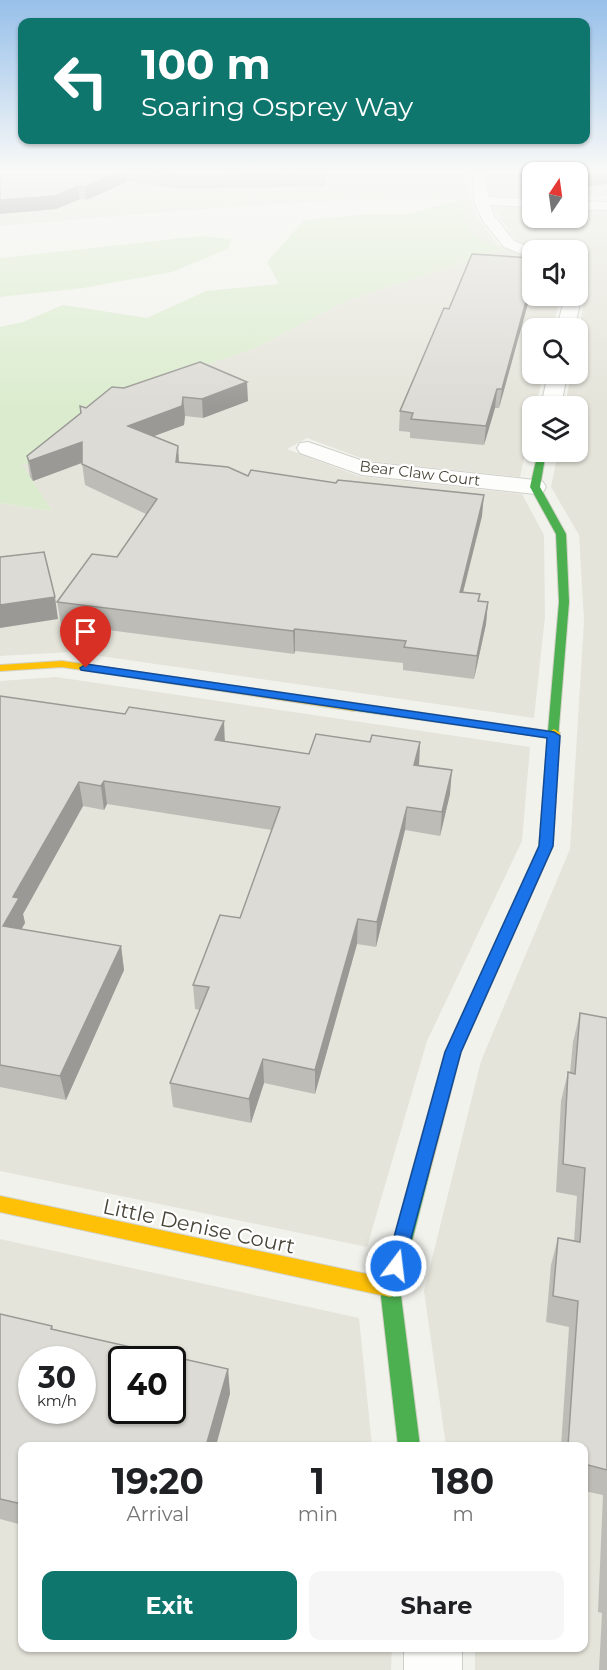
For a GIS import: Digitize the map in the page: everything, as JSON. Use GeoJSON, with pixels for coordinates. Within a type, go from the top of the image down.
{"type":"FeatureCollection","features":[{"type":"Feature","properties":{"kind":"street","name":"Bear Claw Court"},"geometry":{"type":"LineString","coordinates":[[308,448],[362,468],[535,487]]}},
{"type":"Feature","properties":{"kind":"street"},"geometry":{"type":"LineString","coordinates":[[409,1442],[390,1288],[453,1052],[546,846],[565,619],[561,534],[535,487],[540,462]]}},
{"type":"Feature","properties":{"kind":"street"},"geometry":{"type":"LineString","coordinates":[[0,668],[62,664],[554,736]]}},
{"type":"Feature","properties":{"kind":"street","name":"Little Denise Court"},"geometry":{"type":"LineString","coordinates":[[0,1204],[390,1288]]}},
{"type":"Feature","properties":{"kind":"street"},"geometry":{"type":"LineString","coordinates":[[433,1670],[434,1652]]}},
{"type":"Feature","properties":{"kind":"shaded area"},"geometry":{"type":"Polygon","coordinates":[[[500,250],[510,250],[522,255],[522,306],[558,306],[555,318],[522,318],[522,384],[541,384],[538,396],[522,396],[523,462],[520,477],[369,461],[307,438],[287,449],[358,476],[522,494],[544,535],[545,617],[534,718],[71,652],[0,656],[0,503],[52,511],[20,463],[91,405],[255,348],[346,301],[500,250]]]}},
{"type":"Feature","properties":{"kind":"shaded area"},"geometry":{"type":"Polygon","coordinates":[[[588,250],[607,250],[607,1670],[475,1670],[475,1652],[588,1652],[588,1442],[445,1442],[424,1291],[481,1061],[570,849],[584,621],[579,535],[551,487],[556,462],[588,462],[588,396],[567,396],[569,384],[588,384],[588,318],[581,318],[583,306],[588,306],[588,250]]]}},
{"type":"Feature","properties":{"kind":"shaded area"},"geometry":{"type":"Polygon","coordinates":[[[56,677],[530,747],[522,841],[427,1041],[367,1247],[0,1171],[0,681],[56,677]]]}},
{"type":"Feature","properties":{"kind":"shaded area"},"geometry":{"type":"Polygon","coordinates":[[[0,1239],[359,1318],[372,1442],[18,1442],[18,1652],[392,1652],[391,1670],[0,1670],[0,1239]]]}},
{"type":"Feature","properties":{"kind":"green space"},"geometry":{"type":"Polygon","coordinates":[[[74,250],[226,250],[172,272],[83,288],[0,297],[0,258],[74,250]]]}},
{"type":"Feature","properties":{"kind":"green space"},"geometry":{"type":"Polygon","coordinates":[[[278,250],[501,250],[346,301],[255,348],[91,405],[57,470],[21,463],[52,511],[0,503],[0,327],[23,322],[63,305],[147,318],[206,291],[279,284],[267,262],[278,250]]]}},
{"type":"Feature","properties":{"kind":"building"},"geometry":{"type":"Polygon","coordinates":[[[472,254],[522,257],[522,306],[525,306],[502,389],[497,389],[486,426],[411,419],[413,413],[400,411],[444,308],[449,309],[472,254]]]}},
{"type":"Feature","properties":{"kind":"building"},"geometry":{"type":"Polygon","coordinates":[[[200,362],[247,382],[202,399],[183,397],[182,406],[128,426],[178,446],[176,462],[228,467],[248,476],[251,470],[336,483],[338,480],[484,495],[460,592],[480,594],[478,601],[488,602],[477,656],[404,647],[406,641],[295,629],[293,631],[57,602],[92,554],[117,557],[157,499],[82,464],[82,442],[29,461],[27,456],[81,413],[80,406],[86,408],[112,387],[124,388],[200,362]]]}},
{"type":"Feature","properties":{"kind":"building"},"geometry":{"type":"Polygon","coordinates":[[[44,552],[55,597],[0,605],[0,557],[44,552]]]}},
{"type":"Feature","properties":{"kind":"building"},"geometry":{"type":"Polygon","coordinates":[[[0,696],[125,714],[129,707],[224,721],[215,740],[309,754],[316,734],[370,742],[372,735],[420,742],[414,765],[452,770],[442,812],[407,807],[377,922],[358,919],[315,1070],[263,1059],[249,1099],[170,1083],[209,987],[193,985],[220,915],[240,918],[280,807],[104,781],[101,786],[79,782],[13,897],[19,898],[3,926],[121,946],[60,1076],[0,1065],[0,696]]]}},
{"type":"Feature","properties":{"kind":"building"},"geometry":{"type":"Polygon","coordinates":[[[580,1013],[607,1018],[607,1470],[588,1465],[588,1442],[568,1442],[578,1301],[553,1296],[558,1238],[580,1242],[585,1168],[563,1164],[568,1072],[575,1074],[580,1013]]]}},
{"type":"Feature","properties":{"kind":"building"},"geometry":{"type":"Polygon","coordinates":[[[0,1314],[52,1326],[51,1329],[126,1346],[108,1346],[108,1424],[186,1424],[186,1360],[228,1369],[207,1442],[18,1442],[18,1503],[0,1499],[0,1314]]]}},
{"type":"Feature","properties":{"kind":"traffic: fast"},"geometry":{"type":"LineString","coordinates":[[540,462],[535,487],[561,534],[564,602],[554,733]]}},
{"type":"Feature","properties":{"kind":"traffic: fast"},"geometry":{"type":"LineString","coordinates":[[354,707],[554,736]]}},
{"type":"Feature","properties":{"kind":"traffic: fast"},"geometry":{"type":"LineString","coordinates":[[409,1442],[390,1288],[421,1171]]}},
{"type":"Feature","properties":{"kind":"traffic: slow"},"geometry":{"type":"LineString","coordinates":[[0,668],[62,664],[354,707]]}},
{"type":"Feature","properties":{"kind":"traffic: slow"},"geometry":{"type":"LineString","coordinates":[[421,1171],[453,1052],[546,846],[554,733]]}},
{"type":"Feature","properties":{"kind":"traffic: slow"},"geometry":{"type":"LineString","coordinates":[[0,1204],[390,1288]]}},
{"type":"Feature","properties":{"kind":"route"},"geometry":{"type":"LineString","coordinates":[[86,668],[554,736],[546,846],[453,1052],[396,1266]]}}]}
